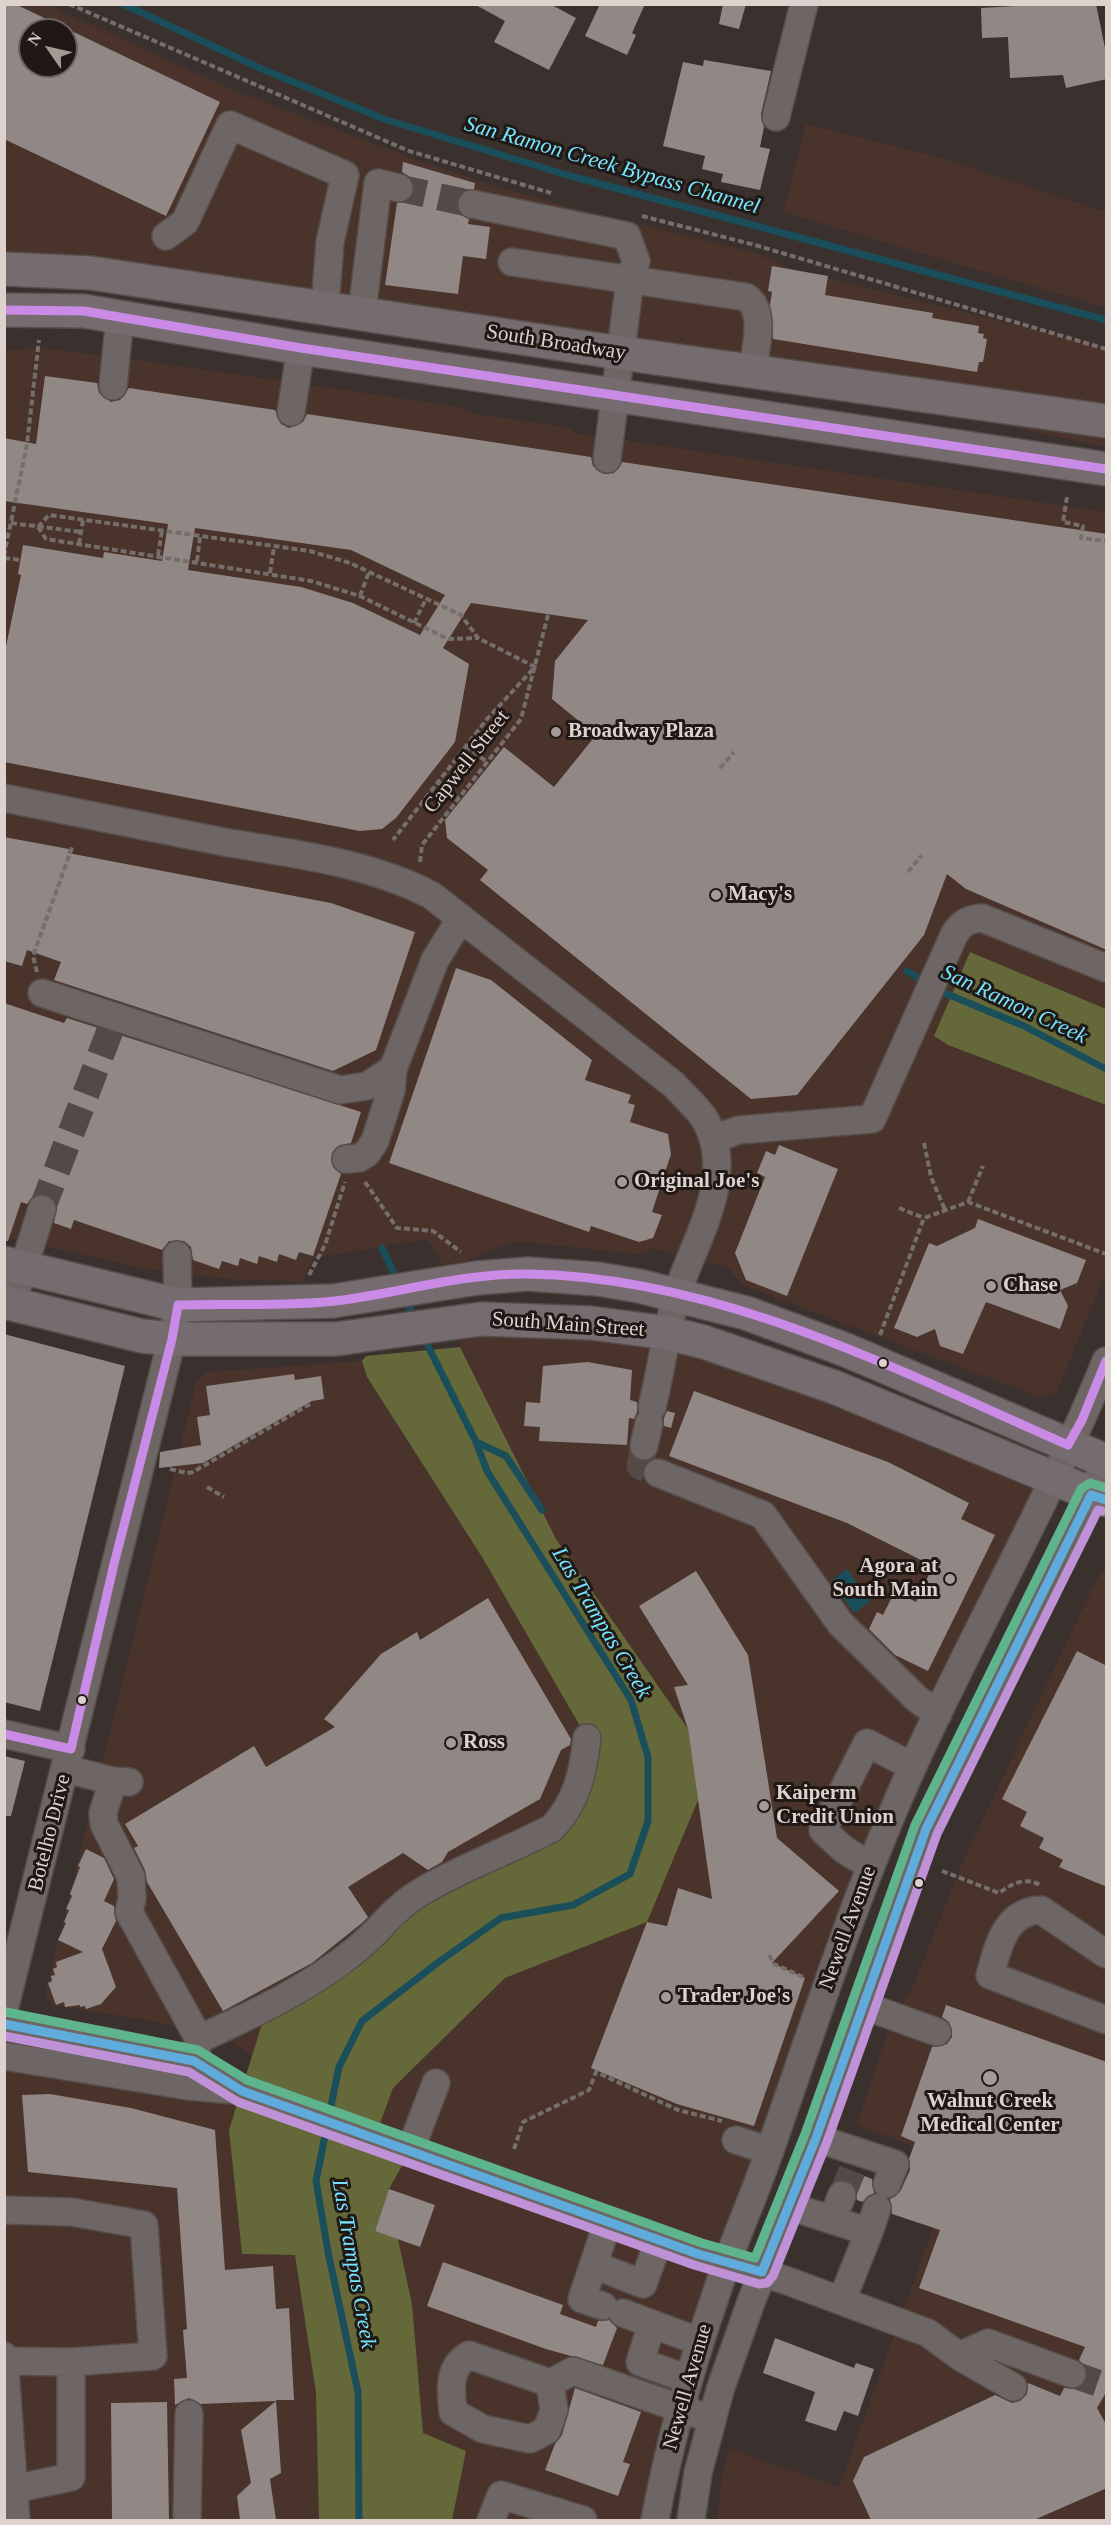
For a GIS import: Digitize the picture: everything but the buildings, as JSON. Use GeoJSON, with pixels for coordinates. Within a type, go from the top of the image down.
{"type":"FeatureCollection","features":[{"type":"Feature","properties":{"kind":"main road","name":"South Broadway"},"geometry":{"type":"LineString","coordinates":[[4,269],[80,271],[621,353],[1107,421]]}},
{"type":"Feature","properties":{"kind":"main road","name":"South Broadway"},"geometry":{"type":"LineString","coordinates":[[4,310],[84,311],[301,348],[1107,469]]}},
{"type":"Feature","properties":{"kind":"main road","name":"South Main Street"},"geometry":{"type":"LineString","coordinates":[[14,1266],[178,1305],[320,1293],[469,1266],[528,1274],[598,1279],[676,1295],[746,1313],[846,1350],[1106,1460]]}},
{"type":"Feature","properties":{"kind":"main road","name":"South Main Street"},"geometry":{"type":"LineString","coordinates":[[8,1303],[142,1336],[172,1339],[336,1339],[481,1319],[591,1323],[668,1333],[704,1342],[834,1388],[1099,1497]]}},
{"type":"Feature","properties":{"kind":"street"},"geometry":{"type":"LineString","coordinates":[[776,117],[804,4]]}},
{"type":"Feature","properties":{"kind":"street"},"geometry":{"type":"LineString","coordinates":[[166,236],[185,222],[230,124],[345,175],[330,242],[325,307]]}},
{"type":"Feature","properties":{"kind":"street"},"geometry":{"type":"LineString","coordinates":[[362,312],[378,183],[399,188]]}},
{"type":"Feature","properties":{"kind":"street"},"geometry":{"type":"LineString","coordinates":[[472,204],[627,237],[636,261],[630,279],[607,459]]}},
{"type":"Feature","properties":{"kind":"street"},"geometry":{"type":"LineString","coordinates":[[512,262],[746,297],[751,301],[757,314],[752,372]]}},
{"type":"Feature","properties":{"kind":"street"},"geometry":{"type":"LineString","coordinates":[[113,386],[120,317]]}},
{"type":"Feature","properties":{"kind":"street"},"geometry":{"type":"LineString","coordinates":[[291,412],[301,348]]}},
{"type":"Feature","properties":{"kind":"street"},"geometry":{"type":"LineString","coordinates":[[4,798],[349,865],[412,886],[431,896],[674,1084],[704,1118],[713,1139],[716,1188],[703,1228],[676,1295],[648,1425]]}},
{"type":"Feature","properties":{"kind":"street"},"geometry":{"type":"LineString","coordinates":[[352,1171],[358,1158],[367,1153],[375,1141],[391,1091],[393,1069],[435,960],[460,918]]}},
{"type":"Feature","properties":{"kind":"street"},"geometry":{"type":"LineString","coordinates":[[713,1139],[739,1130],[872,1119],[954,935],[960,926],[971,919],[982,918],[1107,968]]}},
{"type":"Feature","properties":{"kind":"street"},"geometry":{"type":"LineString","coordinates":[[42,993],[112,1023],[340,1090],[367,1086],[393,1069]]}},
{"type":"Feature","properties":{"kind":"street"},"geometry":{"type":"LineString","coordinates":[[8,1303],[14,1266],[42,1209]]}},
{"type":"Feature","properties":{"kind":"street","name":"Botelho Drive"},"geometry":{"type":"LineString","coordinates":[[4,2010],[69,1759],[114,1564],[172,1339],[178,1305],[177,1255]]}},
{"type":"Feature","properties":{"kind":"street","name":"Newell Avenue"},"geometry":{"type":"LineString","coordinates":[[655,2520],[664,2468],[700,2342],[871,1863],[912,1766],[1054,1479],[1107,1361]]}},
{"type":"Feature","properties":{"kind":"street","name":"Newell Avenue"},"geometry":{"type":"LineString","coordinates":[[691,2520],[711,2420],[762,2272],[816,2138],[926,1829],[1075,1532],[1099,1497],[1106,1460]]}},
{"type":"Feature","properties":{"kind":"street"},"geometry":{"type":"LineString","coordinates":[[658,1473],[763,1515],[840,1623],[917,1698],[938,1714]]}},
{"type":"Feature","properties":{"kind":"street"},"geometry":{"type":"LineString","coordinates":[[4,1734],[121,1782],[103,1813],[104,1824],[131,1876],[132,1899],[129,1912],[196,2050],[242,2091]]}},
{"type":"Feature","properties":{"kind":"street"},"geometry":{"type":"LineString","coordinates":[[4,2024],[112,2043],[196,2050],[309,1982],[357,1949],[390,1915],[420,1892],[552,1828],[565,1815],[577,1792],[584,1768],[587,1738]]}},
{"type":"Feature","properties":{"kind":"street"},"geometry":{"type":"LineString","coordinates":[[871,1863],[855,1858],[843,1850],[823,1830],[867,1743],[912,1766]]}},
{"type":"Feature","properties":{"kind":"street"},"geometry":{"type":"LineString","coordinates":[[1107,1954],[1041,1910],[1032,1910],[1003,1931],[990,1975],[1107,2020]]}},
{"type":"Feature","properties":{"kind":"street"},"geometry":{"type":"LineString","coordinates":[[862,2005],[937,2032]]}},
{"type":"Feature","properties":{"kind":"street"},"geometry":{"type":"LineString","coordinates":[[4,2056],[188,2086],[242,2091],[659,2240],[762,2272],[928,2332],[959,2356],[1013,2386]]}},
{"type":"Feature","properties":{"kind":"street"},"geometry":{"type":"LineString","coordinates":[[410,2151],[436,2083]]}},
{"type":"Feature","properties":{"kind":"street"},"geometry":{"type":"LineString","coordinates":[[730,2131],[770,2151]]}},
{"type":"Feature","properties":{"kind":"street"},"geometry":{"type":"LineString","coordinates":[[816,2138],[861,2193],[842,2300]]}},
{"type":"Feature","properties":{"kind":"street"},"geometry":{"type":"LineString","coordinates":[[789,2206],[861,2193]]}},
{"type":"Feature","properties":{"kind":"street"},"geometry":{"type":"LineString","coordinates":[[4,2210],[72,2212],[144,2225],[153,2356],[71,2362],[5,2361]]}},
{"type":"Feature","properties":{"kind":"street"},"geometry":{"type":"LineString","coordinates":[[608,2222],[582,2299],[700,2342]]}},
{"type":"Feature","properties":{"kind":"street"},"geometry":{"type":"LineString","coordinates":[[659,2240],[644,2284],[628,2315],[640,2362],[688,2379]]}},
{"type":"Feature","properties":{"kind":"street"},"geometry":{"type":"LineString","coordinates":[[594,2265],[644,2284]]}},
{"type":"Feature","properties":{"kind":"street"},"geometry":{"type":"LineString","coordinates":[[959,2356],[988,2343],[1072,2374]]}},
{"type":"Feature","properties":{"kind":"street"},"geometry":{"type":"LineString","coordinates":[[4,2356],[16,2520]]}},
{"type":"Feature","properties":{"kind":"street"},"geometry":{"type":"LineString","coordinates":[[14,2489],[71,2477],[71,2362]]}},
{"type":"Feature","properties":{"kind":"street"},"geometry":{"type":"LineString","coordinates":[[550,2383],[573,2371],[711,2420]]}},
{"type":"Feature","properties":{"kind":"street"},"geometry":{"type":"LineString","coordinates":[[187,2520],[189,2414]]}},
{"type":"Feature","properties":{"kind":"street"},"geometry":{"type":"LineString","coordinates":[[491,2520],[501,2495],[531,2512],[582,2520]]}},
{"type":"Feature","properties":{"kind":"path"},"geometry":{"type":"LineString","coordinates":[[69,4],[409,151],[561,195]]}},
{"type":"Feature","properties":{"kind":"path"},"geometry":{"type":"LineString","coordinates":[[641,216],[755,245],[1107,349]]}},
{"type":"Feature","properties":{"kind":"path"},"geometry":{"type":"LineString","coordinates":[[21,560],[4,557],[27,444],[39,340]]}},
{"type":"Feature","properties":{"kind":"path"},"geometry":{"type":"LineString","coordinates":[[1067,497],[1063,522],[1083,526],[1081,538],[1107,541]]}},
{"type":"Feature","properties":{"kind":"path"},"geometry":{"type":"LineString","coordinates":[[38,526],[49,516],[310,551],[350,563],[461,615],[478,638],[535,667]]}},
{"type":"Feature","properties":{"kind":"path"},"geometry":{"type":"LineString","coordinates":[[79,544],[83,520]]}},
{"type":"Feature","properties":{"kind":"path"},"geometry":{"type":"LineString","coordinates":[[11,523],[81,532]]}},
{"type":"Feature","properties":{"kind":"path"},"geometry":{"type":"LineString","coordinates":[[38,526],[46,539],[197,561],[311,581],[360,596],[448,639],[478,638]]}},
{"type":"Feature","properties":{"kind":"path"},"geometry":{"type":"LineString","coordinates":[[158,555],[162,531]]}},
{"type":"Feature","properties":{"kind":"path"},"geometry":{"type":"LineString","coordinates":[[197,561],[200,537]]}},
{"type":"Feature","properties":{"kind":"path"},"geometry":{"type":"LineString","coordinates":[[270,573],[274,547]]}},
{"type":"Feature","properties":{"kind":"path"},"geometry":{"type":"LineString","coordinates":[[360,596],[369,572]]}},
{"type":"Feature","properties":{"kind":"path"},"geometry":{"type":"LineString","coordinates":[[414,622],[426,599]]}},
{"type":"Feature","properties":{"kind":"path","name":"Capwell Street"},"geometry":{"type":"LineString","coordinates":[[419,872],[422,845],[522,719],[548,615]]}},
{"type":"Feature","properties":{"kind":"path","name":"Capwell Street"},"geometry":{"type":"LineString","coordinates":[[393,840],[466,746],[535,667]]}},
{"type":"Feature","properties":{"kind":"path"},"geometry":{"type":"LineString","coordinates":[[466,746],[488,762]]}},
{"type":"Feature","properties":{"kind":"path"},"geometry":{"type":"LineString","coordinates":[[720,768],[734,752]]}},
{"type":"Feature","properties":{"kind":"path"},"geometry":{"type":"LineString","coordinates":[[438,782],[459,798]]}},
{"type":"Feature","properties":{"kind":"path"},"geometry":{"type":"LineString","coordinates":[[42,993],[33,956],[73,845]]}},
{"type":"Feature","properties":{"kind":"path"},"geometry":{"type":"LineString","coordinates":[[908,872],[922,855]]}},
{"type":"Feature","properties":{"kind":"path"},"geometry":{"type":"LineString","coordinates":[[924,1143],[931,1177],[945,1210]]}},
{"type":"Feature","properties":{"kind":"path"},"geometry":{"type":"LineString","coordinates":[[968,1202],[983,1166]]}},
{"type":"Feature","properties":{"kind":"path"},"geometry":{"type":"LineString","coordinates":[[352,1171],[398,1228],[433,1231],[469,1266]]}},
{"type":"Feature","properties":{"kind":"path"},"geometry":{"type":"LineString","coordinates":[[320,1293],[309,1273],[325,1245],[352,1171]]}},
{"type":"Feature","properties":{"kind":"path"},"geometry":{"type":"LineString","coordinates":[[899,1208],[924,1218],[968,1202],[1107,1254]]}},
{"type":"Feature","properties":{"kind":"path"},"geometry":{"type":"LineString","coordinates":[[879,1340],[924,1218]]}},
{"type":"Feature","properties":{"kind":"path"},"geometry":{"type":"LineString","coordinates":[[170,1469],[193,1472],[310,1404]]}},
{"type":"Feature","properties":{"kind":"path"},"geometry":{"type":"LineString","coordinates":[[207,1487],[224,1497]]}},
{"type":"Feature","properties":{"kind":"path"},"geometry":{"type":"LineString","coordinates":[[769,1955],[774,1964],[806,1978],[815,1979]]}},
{"type":"Feature","properties":{"kind":"path"},"geometry":{"type":"LineString","coordinates":[[514,2149],[523,2122],[588,2090],[596,2072],[730,2131]]}},
{"type":"Feature","properties":{"kind":"shaded area"},"geometry":{"type":"Polygon","coordinates":[[[5,5],[48,5],[76,18],[18,18],[18,78],[78,78],[78,19],[233,90],[408,157],[495,186],[753,252],[797,271],[1106,347],[1106,447],[752,372],[5,269],[5,5]]]}},
{"type":"Feature","properties":{"kind":"shaded area"},"geometry":{"type":"Polygon","coordinates":[[[806,124],[942,158],[1106,212],[1106,308],[783,212],[806,124]]]}},
{"type":"Feature","properties":{"kind":"shaded area","name":"Broadway Plaza"},"geometry":{"type":"Polygon","coordinates":[[[35,348],[103,355],[455,406],[477,414],[572,428],[575,433],[1106,512],[1106,1009],[970,952],[948,1045],[1106,1105],[1106,1272],[1056,1394],[1042,1398],[742,1285],[729,1268],[653,1248],[638,1254],[514,1241],[460,1263],[443,1265],[427,1239],[314,1258],[307,1269],[304,1282],[229,1279],[145,1269],[5,1237],[4,351],[35,348]]]}},
{"type":"Feature","properties":{"kind":"shaded area"},"geometry":{"type":"Polygon","coordinates":[[[449,1323],[631,1328],[1054,1479],[871,1863],[655,2520],[452,2520],[465,2451],[423,2434],[412,2304],[398,2240],[375,2231],[389,2189],[410,2152],[374,2137],[393,2088],[505,1978],[647,1922],[688,1729],[556,1539],[449,1323]]]}},
{"type":"Feature","properties":{"kind":"shaded area"},"geometry":{"type":"Polygon","coordinates":[[[362,1361],[367,1378],[482,1557],[587,1738],[565,1815],[267,2008],[254,2057],[230,2040],[147,2020],[52,2005],[45,1995],[196,1383],[207,1372],[362,1361]]]}},
{"type":"Feature","properties":{"kind":"shaded area","name":"Walnut Creek Medical Center"},"geometry":{"type":"Polygon","coordinates":[[[1106,1568],[1106,2520],[717,2520],[723,2468],[730,2449],[839,2487],[957,2162],[857,2125],[888,2030],[914,1984],[963,1861],[1090,1593],[1101,1572],[1106,1568]]]}},
{"type":"Feature","properties":{"kind":"shaded area"},"geometry":{"type":"Polygon","coordinates":[[[4,2056],[242,2091],[229,2130],[242,2254],[295,2255],[316,2393],[319,2520],[16,2520],[4,2429],[4,2056]]]}},
{"type":"Feature","properties":{"kind":"green space"},"geometry":{"type":"Polygon","coordinates":[[[970,952],[1106,1009],[1106,1105],[948,1045],[934,1036],[970,952]]]}},
{"type":"Feature","properties":{"kind":"green space"},"geometry":{"type":"Polygon","coordinates":[[[460,1347],[556,1539],[688,1729],[698,1800],[647,1922],[505,1978],[393,2088],[375,2137],[410,2151],[389,2189],[375,2231],[398,2239],[412,2304],[423,2433],[466,2451],[452,2520],[319,2520],[316,2393],[295,2255],[242,2254],[229,2130],[267,2008],[390,1915],[552,1828],[587,1738],[482,1557],[367,1377],[362,1361],[366,1356],[460,1347]]]}},
{"type":"Feature","properties":{"kind":"water"},"geometry":{"type":"Polygon","coordinates":[[[847,1569],[870,1601],[854,1613],[831,1581],[847,1569]]]}},
{"type":"Feature","properties":{"kind":"waterway","name":"San Ramon Creek Bypass Channel"},"geometry":{"type":"LineString","coordinates":[[123,4],[262,69],[384,119],[567,175],[1106,320]]}},
{"type":"Feature","properties":{"kind":"waterway","name":"San Ramon Creek"},"geometry":{"type":"LineString","coordinates":[[907,971],[926,983]]}},
{"type":"Feature","properties":{"kind":"waterway","name":"San Ramon Creek"},"geometry":{"type":"LineString","coordinates":[[935,989],[1024,1026],[1106,1069]]}},
{"type":"Feature","properties":{"kind":"waterway","name":"Las Trampas Creek"},"geometry":{"type":"LineString","coordinates":[[382,1248],[398,1282]]}},
{"type":"Feature","properties":{"kind":"waterway","name":"Las Trampas Creek"},"geometry":{"type":"LineString","coordinates":[[405,1298],[415,1320]]}},
{"type":"Feature","properties":{"kind":"waterway","name":"Las Trampas Creek"},"geometry":{"type":"LineString","coordinates":[[329,2116],[339,2067],[362,2021],[501,1918],[573,1905],[630,1874],[648,1821],[648,1757],[631,1700],[487,1471],[476,1442],[423,1336]]}},
{"type":"Feature","properties":{"kind":"waterway"},"geometry":{"type":"LineString","coordinates":[[476,1442],[506,1456],[542,1510]]}},
{"type":"Feature","properties":{"kind":"waterway","name":"Las Trampas Creek"},"geometry":{"type":"LineString","coordinates":[[327,2126],[316,2181],[328,2252],[358,2392],[359,2520]]}},
{"type":"Feature","properties":{"kind":"tunnel"},"geometry":{"type":"LineString","coordinates":[[399,188],[472,204]]}},
{"type":"Feature","properties":{"kind":"tunnel"},"geometry":{"type":"LineString","coordinates":[[42,1209],[111,1028]]}},
{"type":"Feature","properties":{"kind":"tunnel"},"geometry":{"type":"LineString","coordinates":[[644,1446],[640,1466],[658,1473]]}},
{"type":"Feature","properties":{"kind":"tunnel"},"geometry":{"type":"LineString","coordinates":[[842,2195],[852,2171]]}},
{"type":"Feature","properties":{"kind":"tunnel"},"geometry":{"type":"LineString","coordinates":[[1072,2374],[1106,2386]]}},
{"type":"Feature","properties":{"kind":"transit line"},"geometry":{"type":"LineString","coordinates":[[4,310],[84,311],[301,348],[1106,469]]}},
{"type":"Feature","properties":{"kind":"transit line"},"geometry":{"type":"LineString","coordinates":[[4,1734],[71,1749],[114,1564],[172,1339],[178,1305],[296,1304],[335,1301],[456,1280],[504,1275],[528,1274],[599,1279],[669,1291],[806,1332],[1068,1445],[1082,1420],[1106,1361]]}},
{"type":"Feature","properties":{"kind":"transit line"},"geometry":{"type":"LineString","coordinates":[[6,2012],[198,2050],[247,2080],[702,2243],[755,2258],[805,2134],[915,1825],[1081,1489],[1090,1483],[1106,1488]]}},
{"type":"Feature","properties":{"kind":"transit line"},"geometry":{"type":"LineString","coordinates":[[4,2024],[194,2061],[242,2091],[698,2254],[762,2272],[816,2138],[926,1829],[1091,1495],[1106,1500]]}},
{"type":"Feature","properties":{"kind":"transit line"},"geometry":{"type":"LineString","coordinates":[[4,2036],[189,2072],[238,2102],[694,2265],[759,2284],[767,2283],[773,2276],[827,2142],[937,1834],[1098,1510],[1102,1511]]}},
{"type":"Feature","properties":{"kind":"place","name":"Broadway Plaza"},"geometry":{"type":"Point","coordinates":[556,732]}},
{"type":"Feature","properties":{"kind":"place","name":"Macy's"},"geometry":{"type":"Point","coordinates":[716,895]}},
{"type":"Feature","properties":{"kind":"place","name":"Original Joe's"},"geometry":{"type":"Point","coordinates":[622,1182]}},
{"type":"Feature","properties":{"kind":"place","name":"Chase"},"geometry":{"type":"Point","coordinates":[991,1286]}},
{"type":"Feature","properties":{"kind":"place","name":"Agora at South Main"},"geometry":{"type":"Point","coordinates":[950,1579]}},
{"type":"Feature","properties":{"kind":"place","name":"Ross"},"geometry":{"type":"Point","coordinates":[451,1743]}},
{"type":"Feature","properties":{"kind":"place","name":"Kaiperm Credit Union"},"geometry":{"type":"Point","coordinates":[764,1806]}},
{"type":"Feature","properties":{"kind":"place","name":"Trader Joe's"},"geometry":{"type":"Point","coordinates":[666,1997]}},
{"type":"Feature","properties":{"kind":"place","name":"Walnut Creek Medical Center"},"geometry":{"type":"Point","coordinates":[990,2078]}}]}
